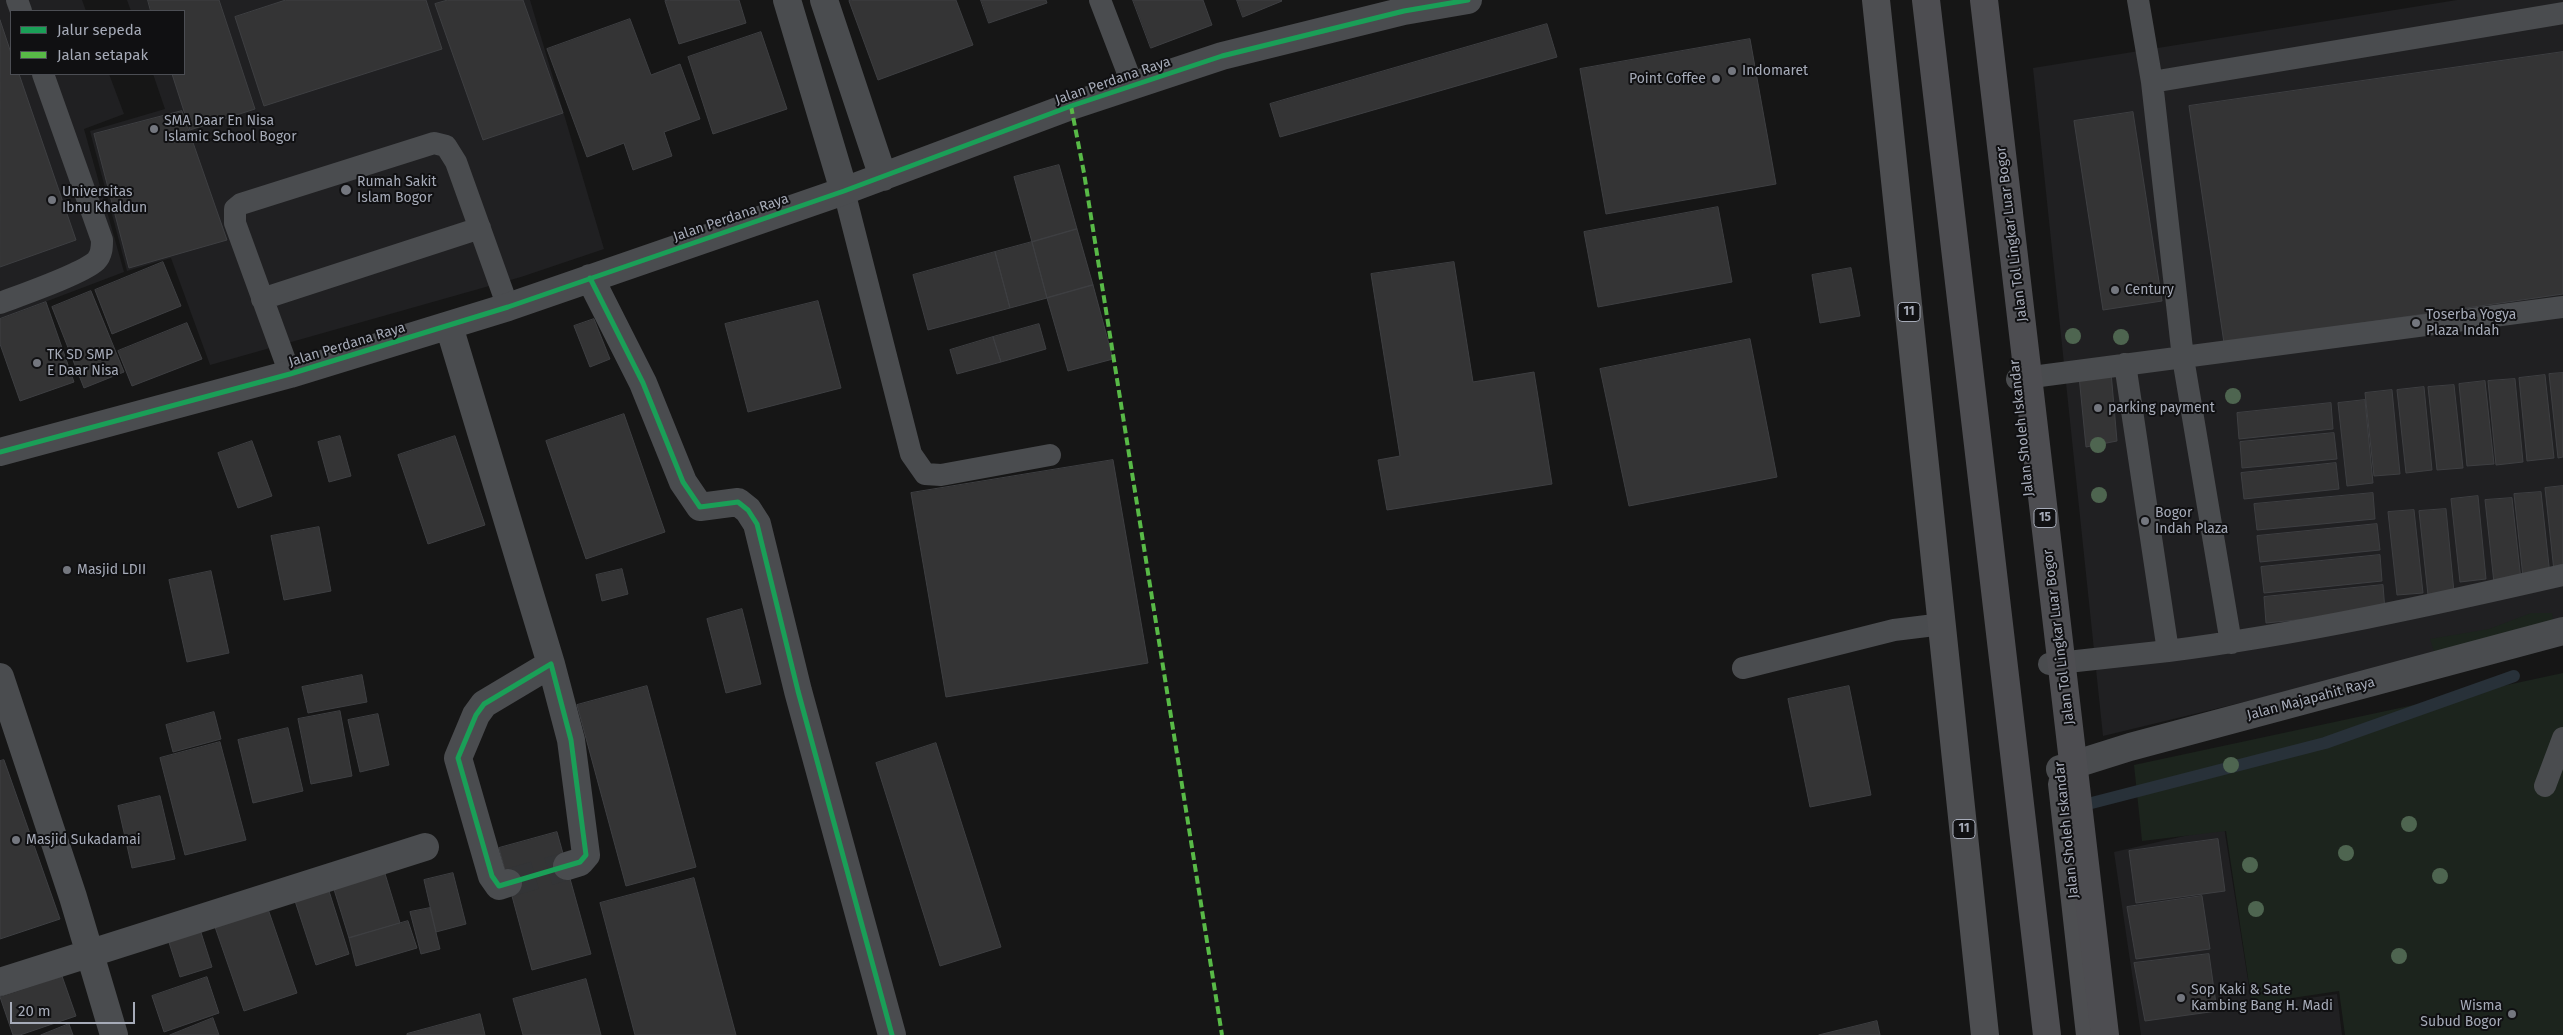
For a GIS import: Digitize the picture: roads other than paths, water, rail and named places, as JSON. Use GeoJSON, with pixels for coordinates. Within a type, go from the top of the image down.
{"type":"FeatureCollection","features":[{"type":"Feature","properties":{"kind":"highway","name":"11"},"geometry":{"type":"LineString","coordinates":[[1876,0],[1985,1035]]}},
{"type":"Feature","properties":{"kind":"highway"},"geometry":{"type":"LineString","coordinates":[[1926,0],[2047,1035]]}},
{"type":"Feature","properties":{"kind":"highway","name":"Jalan Sholeh Iskandar"},"geometry":{"type":"LineString","coordinates":[[1971,0],[2017,379],[2090,1035]]}},
{"type":"Feature","properties":{"kind":"highway","name":"Jalan Tol Lingkar Luar Bogor"},"geometry":{"type":"LineString","coordinates":[[1984,0],[2105,1035]]}},
{"type":"Feature","properties":{"kind":"street"},"geometry":{"type":"LineString","coordinates":[[786,0],[844,191]]}},
{"type":"Feature","properties":{"kind":"street"},"geometry":{"type":"LineString","coordinates":[[824,0],[883,177]]}},
{"type":"Feature","properties":{"kind":"street","name":"Jalan Perdana Raya"},"geometry":{"type":"LineString","coordinates":[[0,452],[290,374],[508,307],[844,191],[1071,106],[1232,53],[1404,11],[1468,0]]}},
{"type":"Feature","properties":{"kind":"street"},"geometry":{"type":"LineString","coordinates":[[590,278],[642,383],[683,482],[700,507],[738,502],[748,510],[757,524],[798,691],[892,1035]]}},
{"type":"Feature","properties":{"kind":"street"},"geometry":{"type":"LineString","coordinates":[[449,326],[551,664],[572,740],[586,855],[580,862],[567,866]]}},
{"type":"Feature","properties":{"kind":"street","name":"Jalan Majapahit Raya"},"geometry":{"type":"LineString","coordinates":[[2060,769],[2130,747],[2563,631]]}},
{"type":"Feature","properties":{"kind":"street"},"geometry":{"type":"LineString","coordinates":[[508,883],[499,886],[492,876],[458,758],[476,715],[484,704],[551,664]]}},
{"type":"Feature","properties":{"kind":"street"},"geometry":{"type":"LineString","coordinates":[[0,677],[73,897],[114,1035]]}},
{"type":"Feature","properties":{"kind":"street"},"geometry":{"type":"LineString","coordinates":[[0,982],[425,847]]}},
{"type":"Feature","properties":{"kind":"lane"},"geometry":{"type":"LineString","coordinates":[[1100,0],[1133,86]]}},
{"type":"Feature","properties":{"kind":"lane"},"geometry":{"type":"LineString","coordinates":[[2138,0],[2152,82],[2183,358],[2231,643]]}},
{"type":"Feature","properties":{"kind":"lane"},"geometry":{"type":"LineString","coordinates":[[2152,82],[2563,13]]}},
{"type":"Feature","properties":{"kind":"lane"},"geometry":{"type":"LineString","coordinates":[[0,303],[77,271],[96,261],[102,249],[102,240],[43,75]]}},
{"type":"Feature","properties":{"kind":"lane"},"geometry":{"type":"LineString","coordinates":[[290,374],[235,223],[235,210],[241,204],[434,143],[446,146],[456,162],[508,307]]}},
{"type":"Feature","properties":{"kind":"lane"},"geometry":{"type":"LineString","coordinates":[[844,191],[911,454],[916,464],[925,474],[941,476],[1050,455]]}},
{"type":"Feature","properties":{"kind":"lane"},"geometry":{"type":"LineString","coordinates":[[262,299],[480,228]]}},
{"type":"Feature","properties":{"kind":"lane"},"geometry":{"type":"LineString","coordinates":[[2017,379],[2563,307]]}},
{"type":"Feature","properties":{"kind":"lane"},"geometry":{"type":"LineString","coordinates":[[2125,364],[2168,651]]}},
{"type":"Feature","properties":{"kind":"lane"},"geometry":{"type":"LineString","coordinates":[[2049,664],[2231,643],[2372,617],[2563,575]]}},
{"type":"Feature","properties":{"kind":"lane"},"geometry":{"type":"LineString","coordinates":[[1743,668],[1894,630],[1943,624]]}},
{"type":"Feature","properties":{"kind":"lane"},"geometry":{"type":"LineString","coordinates":[[2545,786],[2563,738]]}},
{"type":"Feature","properties":{"kind":"waterway"},"geometry":{"type":"LineString","coordinates":[[2076,807],[2325,743],[2514,676]]}},
{"type":"Feature","properties":{"kind":"tunnel"},"geometry":{"type":"LineString","coordinates":[[508,883],[567,866]]}},
{"type":"Feature","properties":{"kind":"place","name":"Indomaret"},"geometry":{"type":"Point","coordinates":[1732,71]}},
{"type":"Feature","properties":{"kind":"place","name":"Point Coffee"},"geometry":{"type":"Point","coordinates":[1716,79]}},
{"type":"Feature","properties":{"kind":"place","name":"SMA Daar En Nisa Islamic School Bogor"},"geometry":{"type":"Point","coordinates":[154,129]}},
{"type":"Feature","properties":{"kind":"place","name":"Rumah Sakit Islam Bogor"},"geometry":{"type":"Point","coordinates":[346,190]}},
{"type":"Feature","properties":{"kind":"place","name":"Universitas Ibnu Khaldun"},"geometry":{"type":"Point","coordinates":[52,200]}},
{"type":"Feature","properties":{"kind":"place","name":"Century"},"geometry":{"type":"Point","coordinates":[2115,290]}},
{"type":"Feature","properties":{"kind":"place","name":"Toserba Yogya Plaza Indah"},"geometry":{"type":"Point","coordinates":[2416,323]}},
{"type":"Feature","properties":{"kind":"place","name":"TK SD SMP E Daar Nisa"},"geometry":{"type":"Point","coordinates":[37,363]}},
{"type":"Feature","properties":{"kind":"place","name":"parking payment"},"geometry":{"type":"Point","coordinates":[2098,408]}},
{"type":"Feature","properties":{"kind":"place","name":"Bogor Indah Plaza"},"geometry":{"type":"Point","coordinates":[2145,521]}},
{"type":"Feature","properties":{"kind":"place","name":"Masjid LDII"},"geometry":{"type":"Point","coordinates":[67,570]}},
{"type":"Feature","properties":{"kind":"place","name":"Masjid Sukadamai"},"geometry":{"type":"Point","coordinates":[16,840]}},
{"type":"Feature","properties":{"kind":"place","name":"Sop Kaki & Sate Kambing Bang H. Madi"},"geometry":{"type":"Point","coordinates":[2181,998]}},
{"type":"Feature","properties":{"kind":"place","name":"Wisma Subud Bogor"},"geometry":{"type":"Point","coordinates":[2512,1014]}}]}
